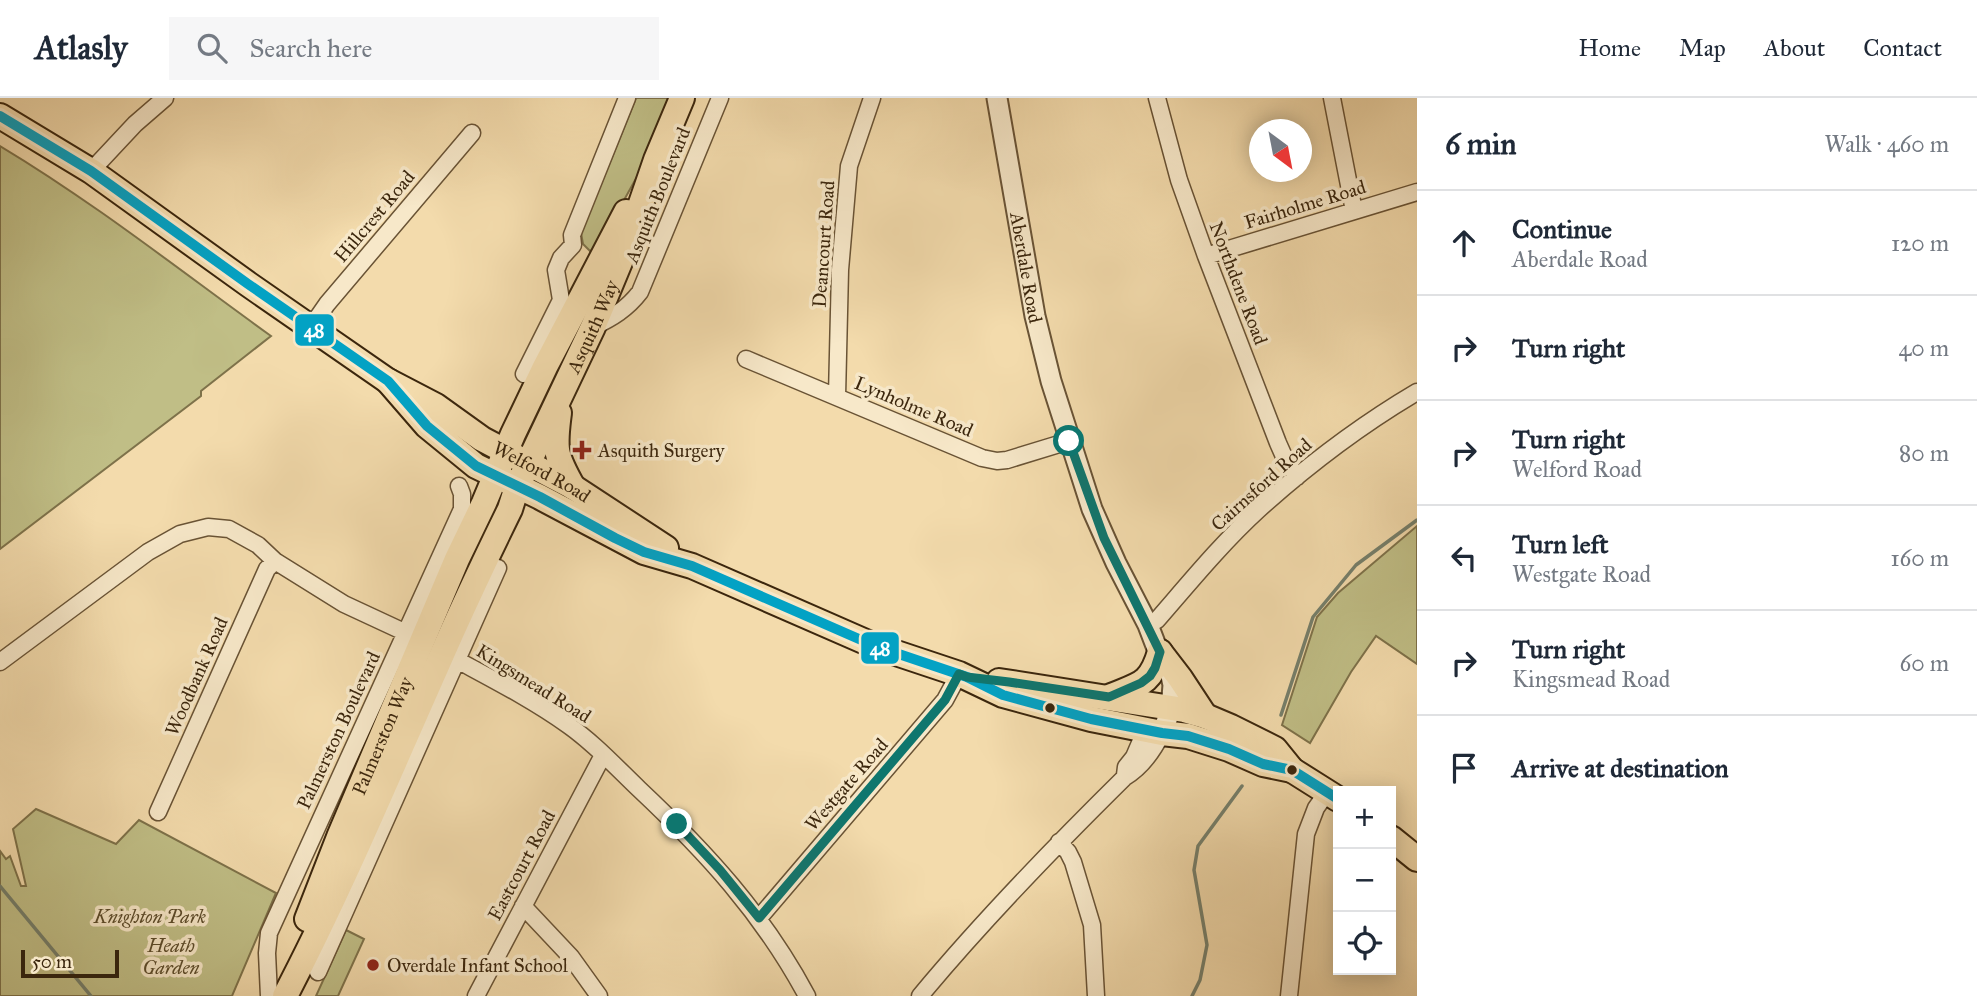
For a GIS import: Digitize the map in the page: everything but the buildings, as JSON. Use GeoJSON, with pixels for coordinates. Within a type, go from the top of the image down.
{"type":"FeatureCollection","features":[{"type":"Feature","properties":{"kind":"main road","name":"Asquith Way"},"geometry":{"type":"LineString","coordinates":[[506,482],[528,463],[562,395],[631,235],[656,160],[682,98]]}},
{"type":"Feature","properties":{"kind":"main road","name":"Welford Road"},"geometry":{"type":"LineString","coordinates":[[0,116],[91,171],[388,382],[436,406],[482,439],[573,487],[692,566]]}},
{"type":"Feature","properties":{"kind":"main road","name":"Asquith Way"},"geometry":{"type":"LineString","coordinates":[[506,482],[506,452],[545,367],[656,160]]}},
{"type":"Feature","properties":{"kind":"main road","name":"Welford Road"},"geometry":{"type":"LineString","coordinates":[[388,382],[427,426],[476,466],[644,552],[692,566],[875,646],[963,676],[1003,695],[1048,709],[1188,736],[1229,749],[1263,764],[1293,770]]}},
{"type":"Feature","properties":{"kind":"main road"},"geometry":{"type":"LineString","coordinates":[[562,395],[556,449],[560,465],[573,487]]}},
{"type":"Feature","properties":{"kind":"main road","name":"Palmerston Way"},"geometry":{"type":"LineString","coordinates":[[285,996],[351,862],[470,592],[510,509],[506,482]]}},
{"type":"Feature","properties":{"kind":"main road","name":"Palmerston Way"},"geometry":{"type":"LineString","coordinates":[[271,996],[315,900],[414,636],[457,559],[506,482]]}},
{"type":"Feature","properties":{"kind":"main road"},"geometry":{"type":"LineString","coordinates":[[414,636],[431,641],[437,639],[470,592]]}},
{"type":"Feature","properties":{"kind":"main road"},"geometry":{"type":"LineString","coordinates":[[1109,697],[1141,683],[1150,676],[1162,658],[1181,678],[1205,716]]}},
{"type":"Feature","properties":{"kind":"main road","name":"Welford Road"},"geometry":{"type":"LineString","coordinates":[[963,676],[1109,697],[1205,716],[1275,749],[1293,770],[1333,795]]}},
{"type":"Feature","properties":{"kind":"main road"},"geometry":{"type":"LineString","coordinates":[[1396,842],[1417,859]]}},
{"type":"Feature","properties":{"kind":"street"},"geometry":{"type":"LineString","coordinates":[[91,171],[135,124],[165,98]]}},
{"type":"Feature","properties":{"kind":"street"},"geometry":{"type":"LineString","coordinates":[[602,257],[584,255],[573,245],[572,235],[627,98]]}},
{"type":"Feature","properties":{"kind":"street","name":"Asquith Boulevard"},"geometry":{"type":"LineString","coordinates":[[593,327],[630,305],[640,292],[720,98]]}},
{"type":"Feature","properties":{"kind":"street","name":"Deancourt Road"},"geometry":{"type":"LineString","coordinates":[[837,396],[840,270],[849,166],[872,98]]}},
{"type":"Feature","properties":{"kind":"street","name":"Aberdale Road"},"geometry":{"type":"LineString","coordinates":[[997,98],[1035,316],[1051,381],[1069,441],[1104,538],[1170,671],[1173,685],[1164,708]]}},
{"type":"Feature","properties":{"kind":"street","name":"Northdene Road"},"geometry":{"type":"LineString","coordinates":[[1157,98],[1179,180],[1206,256],[1278,443],[1297,477]]}},
{"type":"Feature","properties":{"kind":"street"},"geometry":{"type":"LineString","coordinates":[[1332,98],[1354,211]]}},
{"type":"Feature","properties":{"kind":"street","name":"Hillcrest Road"},"geometry":{"type":"LineString","coordinates":[[310,327],[472,133]]}},
{"type":"Feature","properties":{"kind":"street","name":"Fairholme Road"},"geometry":{"type":"LineString","coordinates":[[1206,256],[1417,192]]}},
{"type":"Feature","properties":{"kind":"street"},"geometry":{"type":"LineString","coordinates":[[524,374],[561,300],[556,270],[561,258],[573,245]]}},
{"type":"Feature","properties":{"kind":"street","name":"Lynholme Road"},"geometry":{"type":"LineString","coordinates":[[746,359],[989,460],[1016,458],[1069,441]]}},
{"type":"Feature","properties":{"kind":"street","name":"Cairnsford Road"},"geometry":{"type":"LineString","coordinates":[[1148,625],[1157,620],[1258,510],[1350,436],[1417,392]]}},
{"type":"Feature","properties":{"kind":"street"},"geometry":{"type":"LineString","coordinates":[[0,662],[148,552],[180,534],[208,527],[229,529],[258,545],[275,561],[344,604],[414,636],[462,509],[459,486]]}},
{"type":"Feature","properties":{"kind":"street","name":"Woodbank Road"},"geometry":{"type":"LineString","coordinates":[[158,811],[267,569],[275,561]]}},
{"type":"Feature","properties":{"kind":"street"},"geometry":{"type":"LineString","coordinates":[[318,972],[498,568]]}},
{"type":"Feature","properties":{"kind":"street","name":"Kingsmead Road"},"geometry":{"type":"LineString","coordinates":[[457,660],[568,725],[677,824],[720,870],[759,918],[807,996]]}},
{"type":"Feature","properties":{"kind":"street","name":"Westgate Road"},"geometry":{"type":"LineString","coordinates":[[759,918],[963,676]]}},
{"type":"Feature","properties":{"kind":"street"},"geometry":{"type":"LineString","coordinates":[[920,996],[967,940],[1059,842],[1125,778],[1136,771],[1155,746],[1154,731],[1164,708]]}},
{"type":"Feature","properties":{"kind":"street","name":"Eastcourt Road"},"geometry":{"type":"LineString","coordinates":[[476,996],[603,755]]}},
{"type":"Feature","properties":{"kind":"street"},"geometry":{"type":"LineString","coordinates":[[1289,996],[1306,834],[1316,808],[1333,795]]}},
{"type":"Feature","properties":{"kind":"street"},"geometry":{"type":"LineString","coordinates":[[1059,842],[1073,862],[1092,925],[1096,996]]}},
{"type":"Feature","properties":{"kind":"street"},"geometry":{"type":"LineString","coordinates":[[523,906],[571,957],[599,996]]}},
{"type":"Feature","properties":{"kind":"green space"},"geometry":{"type":"Polygon","coordinates":[[[636,98],[671,98],[649,155],[598,247],[590,251],[583,244],[581,233],[636,98]]]}},
{"type":"Feature","properties":{"kind":"green space"},"geometry":{"type":"Polygon","coordinates":[[[0,146],[104,214],[271,336],[201,391],[201,396],[0,549],[0,146]]]}},
{"type":"Feature","properties":{"kind":"green space"},"geometry":{"type":"Polygon","coordinates":[[[1417,526],[1417,664],[1376,636],[1351,672],[1310,743],[1282,725],[1317,617],[1338,593],[1417,526]]]}},
{"type":"Feature","properties":{"kind":"green space","name":"Knighton Park"},"geometry":{"type":"Polygon","coordinates":[[[36,809],[116,844],[139,820],[276,893],[232,996],[0,996],[0,851],[6,859],[10,856],[21,886],[26,886],[13,829],[36,809]]]}},
{"type":"Feature","properties":{"kind":"green space"},"geometry":{"type":"Polygon","coordinates":[[[346,930],[364,939],[338,996],[316,996],[346,930]]]}},
{"type":"Feature","properties":{"kind":"waterway"},"geometry":{"type":"LineString","coordinates":[[1281,715],[1313,617],[1356,565],[1417,520]]}},
{"type":"Feature","properties":{"kind":"waterway"},"geometry":{"type":"LineString","coordinates":[[1192,996],[1200,980],[1207,945],[1194,870],[1198,846],[1242,786]]}},
{"type":"Feature","properties":{"kind":"waterway"},"geometry":{"type":"LineString","coordinates":[[0,886],[91,996]]}},
{"type":"Feature","properties":{"kind":"transit line","name":"48"},"geometry":{"type":"LineString","coordinates":[[0,116],[91,171],[388,381],[427,426],[476,466],[615,538],[644,552],[692,566],[875,646],[967,677],[1003,695],[1091,719],[1188,736],[1229,749],[1263,764],[1292,770],[1333,796]]}},
{"type":"Feature","properties":{"kind":"place","name":"Asquith Surgery"},"geometry":{"type":"Point","coordinates":[582,450]}},
{"type":"Feature","properties":{"kind":"place","name":"Overdale Infant School"},"geometry":{"type":"Point","coordinates":[373,965]}},
{"type":"Feature","properties":{"kind":"route"},"geometry":{"type":"LineString","coordinates":[[677,824],[720,870],[759,918],[945,700],[959,674],[1109,697],[1141,683],[1150,676],[1160,652],[1104,538],[1069,441]]}},
{"type":"Feature","properties":{"kind":"park label","name":"Heath Garden"},"geometry":{"type":"Point","coordinates":[171,956]}}]}
